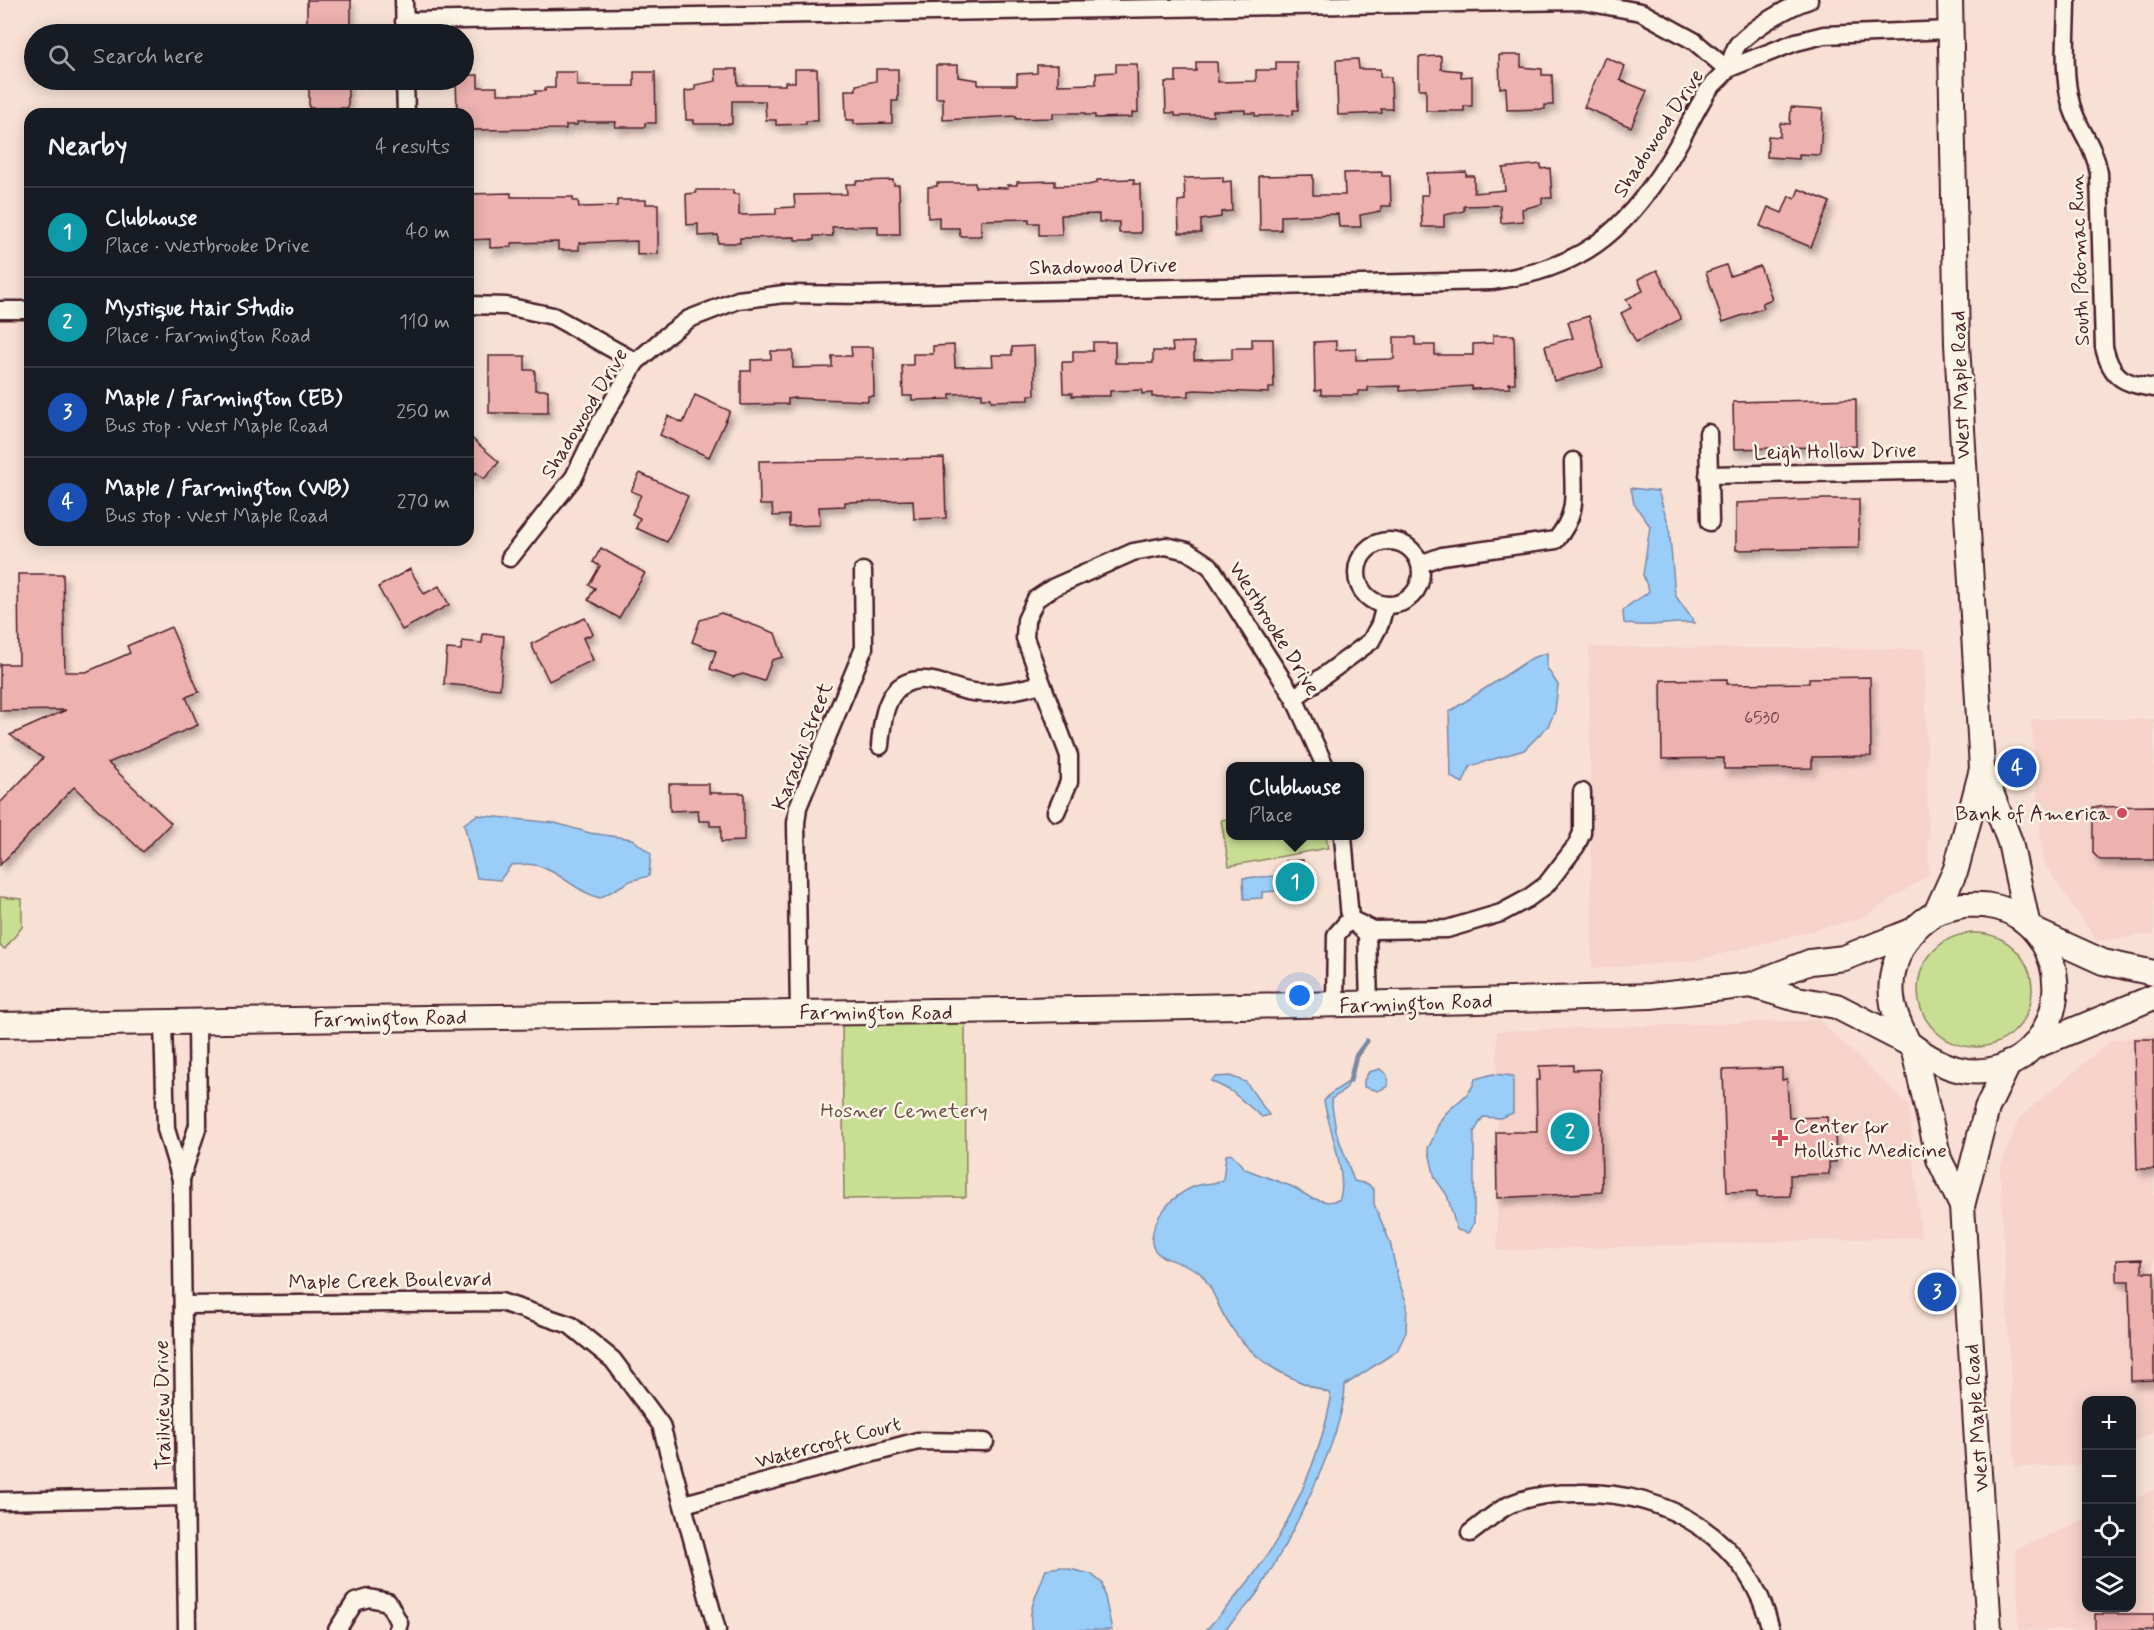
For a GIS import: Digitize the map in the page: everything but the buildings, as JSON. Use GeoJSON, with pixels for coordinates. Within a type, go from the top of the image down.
{"type":"FeatureCollection","features":[{"type":"Feature","properties":{"kind":"street"},"geometry":{"type":"LineString","coordinates":[[404,0],[405,24]]}},
{"type":"Feature","properties":{"kind":"street","name":"Shadowood Drive"},"geometry":{"type":"LineString","coordinates":[[510,558],[574,477],[601,422],[636,362],[689,319],[738,300],[760,296],[1480,282],[1520,278],[1546,271],[1567,263],[1610,234],[1630,216],[1669,160],[1708,90],[1727,69],[1738,44],[1780,14],[1809,0]]}},
{"type":"Feature","properties":{"kind":"street","name":"West Maple Road"},"geometry":{"type":"LineString","coordinates":[[1950,0],[1957,344],[1982,769],[2010,842],[2032,927]]}},
{"type":"Feature","properties":{"kind":"street","name":"South Potomac Run"},"geometry":{"type":"LineString","coordinates":[[2067,0],[2067,90],[2071,107],[2096,155],[2099,173],[2104,347],[2108,365],[2118,377],[2136,386],[2154,388]]}},
{"type":"Feature","properties":{"kind":"street"},"geometry":{"type":"LineString","coordinates":[[474,26],[1262,3],[1569,1],[1603,3],[1641,12],[1694,41],[1727,69]]}},
{"type":"Feature","properties":{"kind":"street","name":"Shadowood Drive"},"geometry":{"type":"LineString","coordinates":[[1727,69],[1796,42],[1824,35],[1951,30]]}},
{"type":"Feature","properties":{"kind":"street"},"geometry":{"type":"LineString","coordinates":[[405,90],[406,108]]}},
{"type":"Feature","properties":{"kind":"street"},"geometry":{"type":"LineString","coordinates":[[474,305],[506,306],[554,316],[636,362]]}},
{"type":"Feature","properties":{"kind":"street"},"geometry":{"type":"LineString","coordinates":[[0,310],[24,310]]}},
{"type":"Feature","properties":{"kind":"street"},"geometry":{"type":"LineString","coordinates":[[1708,433],[1710,522]]}},
{"type":"Feature","properties":{"kind":"street"},"geometry":{"type":"LineString","coordinates":[[1420,564],[1442,556],[1556,540],[1569,524],[1573,512],[1573,461]]}},
{"type":"Feature","properties":{"kind":"street","name":"Leigh Hollow Drive"},"geometry":{"type":"LineString","coordinates":[[1708,476],[1963,470]]}},
{"type":"Feature","properties":{"kind":"street"},"geometry":{"type":"LineString","coordinates":[[1398,542],[1416,554],[1420,564],[1421,574],[1414,594],[1405,601],[1384,605],[1366,595],[1357,577],[1361,556],[1378,543],[1398,542]]}},
{"type":"Feature","properties":{"kind":"street","name":"Westbrooke Drive"},"geometry":{"type":"LineString","coordinates":[[1056,812],[1069,783],[1070,756],[1025,638],[1026,620],[1036,599],[1054,587],[1133,552],[1166,546],[1187,551],[1210,566],[1294,698],[1323,762]]}},
{"type":"Feature","properties":{"kind":"street","name":"Karachi Street"},"geometry":{"type":"LineString","coordinates":[[799,1011],[796,823],[798,807],[864,648],[863,571]]}},
{"type":"Feature","properties":{"kind":"street"},"geometry":{"type":"LineString","coordinates":[[1294,698],[1371,641],[1380,624],[1384,605]]}},
{"type":"Feature","properties":{"kind":"street"},"geometry":{"type":"LineString","coordinates":[[880,746],[885,706],[895,692],[905,685],[919,680],[971,692],[996,693],[1041,684]]}},
{"type":"Feature","properties":{"kind":"street","name":"West Maple Road"},"geometry":{"type":"LineString","coordinates":[[1936,913],[1959,860],[1982,769]]}},
{"type":"Feature","properties":{"kind":"street"},"geometry":{"type":"LineString","coordinates":[[1350,919],[1373,930],[1447,929],[1501,912],[1527,898],[1546,885],[1576,846],[1582,833],[1582,792]]}},
{"type":"Feature","properties":{"kind":"street"},"geometry":{"type":"LineString","coordinates":[[1343,840],[1350,919],[1367,934],[1369,1004]]}},
{"type":"Feature","properties":{"kind":"street"},"geometry":{"type":"LineString","coordinates":[[2154,973],[2103,962],[1991,906],[1963,905],[1936,913],[1914,930],[1899,952],[1891,978],[1893,1005],[1911,1045],[1940,1064],[1963,1070],[1987,1070],[2009,1063],[2031,1048],[2154,997]]}},
{"type":"Feature","properties":{"kind":"street"},"geometry":{"type":"LineString","coordinates":[[1335,1005],[1336,935],[1350,919]]}},
{"type":"Feature","properties":{"kind":"street"},"geometry":{"type":"LineString","coordinates":[[2031,1048],[2047,1029],[2056,1004],[2055,971],[2051,954],[2032,927]]}},
{"type":"Feature","properties":{"kind":"street","name":"Farmington Road"},"geometry":{"type":"LineString","coordinates":[[0,1025],[799,1011],[1004,1012],[1651,996],[1751,985],[1810,962],[1844,957],[1914,930]]}},
{"type":"Feature","properties":{"kind":"street","name":"Farmington Road"},"geometry":{"type":"LineString","coordinates":[[1751,985],[1797,999],[1836,1006],[1911,1045]]}},
{"type":"Feature","properties":{"kind":"street","name":"Trailview Drive"},"geometry":{"type":"LineString","coordinates":[[181,1179],[198,1125],[196,1021]]}},
{"type":"Feature","properties":{"kind":"street","name":"Trailview Drive"},"geometry":{"type":"LineString","coordinates":[[163,1022],[166,1129],[181,1179],[187,1630]]}},
{"type":"Feature","properties":{"kind":"street","name":"West Maple Road"},"geometry":{"type":"LineString","coordinates":[[1911,1045],[1938,1159],[1962,1206]]}},
{"type":"Feature","properties":{"kind":"street","name":"West Maple Road"},"geometry":{"type":"LineString","coordinates":[[1989,1630],[1962,1206],[1987,1108],[2009,1063]]}},
{"type":"Feature","properties":{"kind":"street","name":"Maple Creek Boulevard"},"geometry":{"type":"LineString","coordinates":[[183,1305],[501,1302],[570,1325],[612,1360],[661,1425],[717,1630]]}},
{"type":"Feature","properties":{"kind":"street","name":"Watercroft Court"},"geometry":{"type":"LineString","coordinates":[[684,1504],[918,1441],[985,1442]]}},
{"type":"Feature","properties":{"kind":"street"},"geometry":{"type":"LineString","coordinates":[[1470,1533],[1510,1504],[1548,1493],[1594,1492],[1642,1499],[1681,1514],[1712,1534],[1757,1590],[1771,1630]]}},
{"type":"Feature","properties":{"kind":"street"},"geometry":{"type":"LineString","coordinates":[[0,1501],[185,1497]]}},
{"type":"Feature","properties":{"kind":"street"},"geometry":{"type":"LineString","coordinates":[[336,1630],[354,1602],[369,1598],[388,1602],[399,1623],[397,1630]]}},
{"type":"Feature","properties":{"kind":"shaded area"},"geometry":{"type":"Polygon","coordinates":[[[1589,647],[1925,649],[1929,875],[1862,918],[1694,961],[1592,969],[1589,647]]]}},
{"type":"Feature","properties":{"kind":"shaded area"},"geometry":{"type":"Polygon","coordinates":[[[2031,719],[2154,719],[2154,934],[2097,941],[2043,862],[2031,719]]]}},
{"type":"Feature","properties":{"kind":"shaded area"},"geometry":{"type":"Polygon","coordinates":[[[1819,1020],[1909,1106],[1921,1237],[1497,1251],[1497,1031],[1819,1020]]]}},
{"type":"Feature","properties":{"kind":"shaded area"},"geometry":{"type":"Polygon","coordinates":[[[2154,1033],[2154,1432],[2136,1441],[2136,1396],[2082,1396],[2082,1465],[2015,1467],[2000,1169],[2019,1118],[2110,1041],[2154,1033]]]}},
{"type":"Feature","properties":{"kind":"shaded area"},"geometry":{"type":"Polygon","coordinates":[[[2154,1490],[2154,1630],[2019,1630],[2016,1549],[2082,1521],[2082,1612],[2136,1612],[2136,1498],[2154,1490]]]}},
{"type":"Feature","properties":{"kind":"green space"},"geometry":{"type":"Polygon","coordinates":[[[1226,819],[1226,840],[1327,840],[1328,848],[1229,866],[1221,820],[1226,819]]]}},
{"type":"Feature","properties":{"kind":"green space"},"geometry":{"type":"Polygon","coordinates":[[[0,897],[22,899],[22,927],[5,949],[0,946],[0,897]]]}},
{"type":"Feature","properties":{"kind":"green space"},"geometry":{"type":"Polygon","coordinates":[[[1975,933],[1997,937],[2015,950],[2028,968],[2032,990],[2028,1012],[2015,1030],[1997,1043],[1975,1047],[1953,1043],[1935,1030],[1922,1012],[1918,990],[1922,968],[1935,950],[1953,937],[1975,933]]]}},
{"type":"Feature","properties":{"kind":"green space","name":"Hosner Cemetery"},"geometry":{"type":"Polygon","coordinates":[[[965,1021],[966,1197],[844,1199],[842,1023],[965,1021]]]}},
{"type":"Feature","properties":{"kind":"water"},"geometry":{"type":"Polygon","coordinates":[[[1631,488],[1658,491],[1669,526],[1675,595],[1695,623],[1633,625],[1624,623],[1623,611],[1649,591],[1643,575],[1650,526],[1634,504],[1631,488]]]}},
{"type":"Feature","properties":{"kind":"water"},"geometry":{"type":"Polygon","coordinates":[[[1547,653],[1547,668],[1558,685],[1555,711],[1548,726],[1524,750],[1470,766],[1463,783],[1451,777],[1449,712],[1532,658],[1547,653]]]}},
{"type":"Feature","properties":{"kind":"water"},"geometry":{"type":"Polygon","coordinates":[[[477,815],[555,823],[590,833],[632,839],[651,854],[649,876],[630,881],[600,898],[532,864],[511,865],[500,880],[477,878],[464,824],[477,815]]]}},
{"type":"Feature","properties":{"kind":"water"},"geometry":{"type":"Polygon","coordinates":[[[1277,876],[1278,891],[1262,892],[1262,898],[1244,899],[1243,878],[1277,876]]]}},
{"type":"Feature","properties":{"kind":"water"},"geometry":{"type":"Polygon","coordinates":[[[1380,1069],[1387,1075],[1388,1086],[1378,1091],[1364,1087],[1364,1080],[1369,1072],[1380,1069]]]}},
{"type":"Feature","properties":{"kind":"water"},"geometry":{"type":"Polygon","coordinates":[[[1493,1074],[1513,1076],[1513,1113],[1500,1118],[1483,1117],[1474,1132],[1474,1223],[1468,1233],[1457,1230],[1447,1195],[1435,1178],[1428,1148],[1442,1118],[1470,1091],[1475,1079],[1493,1074]]]}},
{"type":"Feature","properties":{"kind":"water"},"geometry":{"type":"Polygon","coordinates":[[[1230,1076],[1246,1082],[1269,1115],[1262,1117],[1231,1091],[1211,1081],[1216,1077],[1230,1076]]]}},
{"type":"Feature","properties":{"kind":"water"},"geometry":{"type":"Polygon","coordinates":[[[1350,1081],[1345,1090],[1331,1099],[1336,1131],[1354,1181],[1368,1184],[1374,1190],[1374,1204],[1390,1242],[1398,1279],[1407,1304],[1406,1332],[1397,1351],[1345,1385],[1336,1432],[1326,1459],[1301,1515],[1259,1590],[1224,1630],[1206,1630],[1249,1581],[1280,1535],[1311,1468],[1331,1399],[1329,1393],[1271,1367],[1248,1348],[1227,1321],[1200,1273],[1163,1257],[1157,1252],[1153,1246],[1153,1230],[1165,1208],[1185,1191],[1223,1180],[1226,1155],[1232,1154],[1245,1169],[1293,1187],[1311,1198],[1328,1202],[1339,1200],[1340,1166],[1324,1101],[1330,1094],[1350,1081]]]}},
{"type":"Feature","properties":{"kind":"water"},"geometry":{"type":"Polygon","coordinates":[[[1061,1567],[1091,1574],[1102,1583],[1112,1630],[1032,1630],[1032,1607],[1046,1569],[1061,1567]]]}},
{"type":"Feature","properties":{"kind":"waterway"},"geometry":{"type":"LineString","coordinates":[[1350,1081],[1356,1056],[1367,1041]]}},
{"type":"Feature","properties":{"kind":"place","name":"Maple / Farmington (WB)"},"geometry":{"type":"Point","coordinates":[2017,768]}},
{"type":"Feature","properties":{"kind":"place","name":"Bank of America"},"geometry":{"type":"Point","coordinates":[2122,813]}},
{"type":"Feature","properties":{"kind":"place","name":"Clubhouse"},"geometry":{"type":"Point","coordinates":[1295,882]}},
{"type":"Feature","properties":{"kind":"place","name":"Mystique Hair Studio"},"geometry":{"type":"Point","coordinates":[1570,1132]}},
{"type":"Feature","properties":{"kind":"place","name":"Center for Hollistic Medicine"},"geometry":{"type":"Point","coordinates":[1780,1138]}},
{"type":"Feature","properties":{"kind":"place","name":"Maple / Farmington (EB)"},"geometry":{"type":"Point","coordinates":[1937,1292]}}]}
